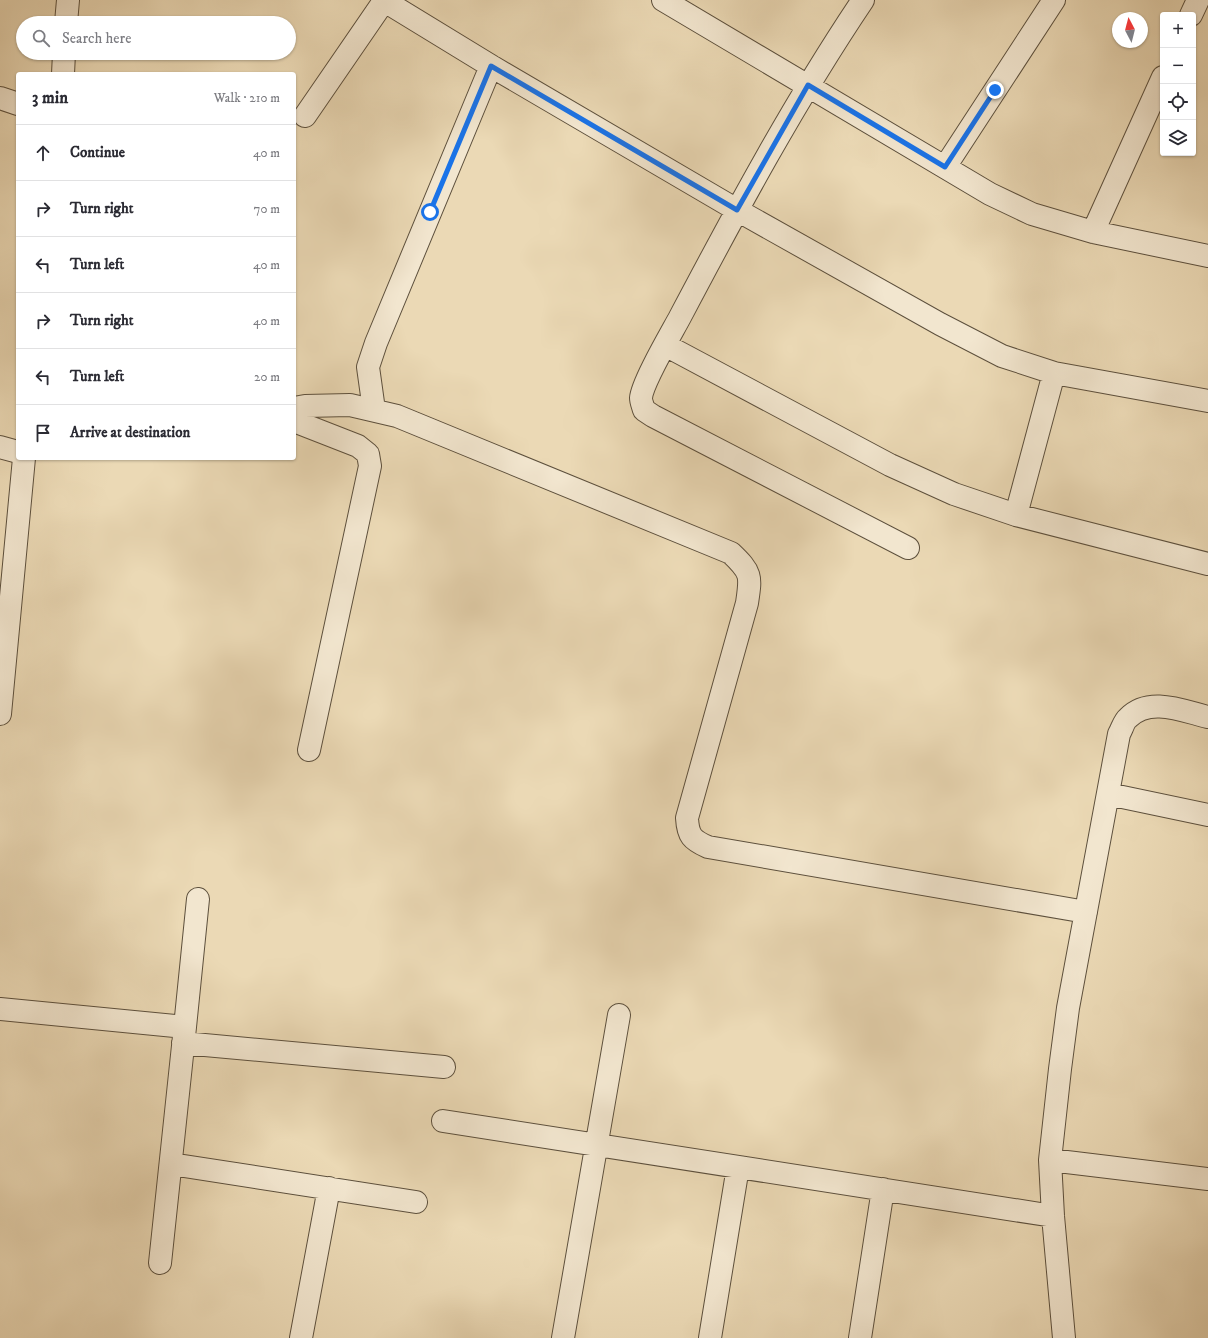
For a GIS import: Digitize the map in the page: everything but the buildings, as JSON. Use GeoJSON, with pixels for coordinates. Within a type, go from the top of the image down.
{"type":"FeatureCollection","features":[{"type":"Feature","properties":{"kind":"street"},"geometry":{"type":"LineString","coordinates":[[67,16],[68,0]]}},
{"type":"Feature","properties":{"kind":"street"},"geometry":{"type":"LineString","coordinates":[[305,116],[384,0],[491,66],[737,210],[940,324],[1002,356],[1054,373],[1208,400]]}},
{"type":"Feature","properties":{"kind":"street"},"geometry":{"type":"LineString","coordinates":[[663,0],[990,194],[1032,214],[1093,232],[1208,256]]}},
{"type":"Feature","properties":{"kind":"street"},"geometry":{"type":"LineString","coordinates":[[863,0],[808,85],[737,210],[665,345],[645,385],[641,398],[644,410],[908,548]]}},
{"type":"Feature","properties":{"kind":"street"},"geometry":{"type":"LineString","coordinates":[[945,167],[1054,0]]}},
{"type":"Feature","properties":{"kind":"street"},"geometry":{"type":"LineString","coordinates":[[1192,12],[1198,0]]}},
{"type":"Feature","properties":{"kind":"street"},"geometry":{"type":"LineString","coordinates":[[63,72],[64,60]]}},
{"type":"Feature","properties":{"kind":"street"},"geometry":{"type":"LineString","coordinates":[[374,410],[368,367],[376,343],[491,66]]}},
{"type":"Feature","properties":{"kind":"street"},"geometry":{"type":"LineString","coordinates":[[1093,232],[1160,83]]}},
{"type":"Feature","properties":{"kind":"street"},"geometry":{"type":"LineString","coordinates":[[0,98],[16,103]]}},
{"type":"Feature","properties":{"kind":"street"},"geometry":{"type":"LineString","coordinates":[[665,345],[890,465],[954,494],[1016,515],[1208,564]]}},
{"type":"Feature","properties":{"kind":"street"},"geometry":{"type":"LineString","coordinates":[[1016,515],[1054,373]]}},
{"type":"Feature","properties":{"kind":"street"},"geometry":{"type":"LineString","coordinates":[[296,408],[350,405],[397,416],[731,553],[744,566],[750,579],[747,603],[687,818],[688,830],[694,841],[708,847],[1086,912]]}},
{"type":"Feature","properties":{"kind":"street"},"geometry":{"type":"LineString","coordinates":[[296,422],[358,446],[368,454],[370,466],[309,750]]}},
{"type":"Feature","properties":{"kind":"street"},"geometry":{"type":"LineString","coordinates":[[0,447],[16,451]]}},
{"type":"Feature","properties":{"kind":"street"},"geometry":{"type":"LineString","coordinates":[[0,714],[24,460]]}},
{"type":"Feature","properties":{"kind":"street"},"geometry":{"type":"LineString","coordinates":[[1064,1338],[1053,1216],[1050,1160],[1067,1015],[1119,734],[1127,718],[1141,708],[1161,706],[1208,717]]}},
{"type":"Feature","properties":{"kind":"street"},"geometry":{"type":"LineString","coordinates":[[1108,794],[1208,815]]}},
{"type":"Feature","properties":{"kind":"street"},"geometry":{"type":"LineString","coordinates":[[160,1263],[198,899]]}},
{"type":"Feature","properties":{"kind":"street"},"geometry":{"type":"LineString","coordinates":[[0,1009],[184,1035],[444,1067]]}},
{"type":"Feature","properties":{"kind":"street"},"geometry":{"type":"LineString","coordinates":[[563,1338],[619,1015]]}},
{"type":"Feature","properties":{"kind":"street"},"geometry":{"type":"LineString","coordinates":[[443,1121],[1053,1216]]}},
{"type":"Feature","properties":{"kind":"street"},"geometry":{"type":"LineString","coordinates":[[1050,1160],[1208,1179]]}},
{"type":"Feature","properties":{"kind":"street"},"geometry":{"type":"LineString","coordinates":[[171,1164],[416,1202]]}},
{"type":"Feature","properties":{"kind":"street"},"geometry":{"type":"LineString","coordinates":[[710,1338],[738,1167]]}},
{"type":"Feature","properties":{"kind":"street"},"geometry":{"type":"LineString","coordinates":[[301,1338],[329,1188]]}},
{"type":"Feature","properties":{"kind":"street"},"geometry":{"type":"LineString","coordinates":[[860,1338],[883,1189]]}},
{"type":"Feature","properties":{"kind":"route"},"geometry":{"type":"LineString","coordinates":[[430,212],[491,66],[737,210],[808,85],[945,167],[995,90]]}}]}
